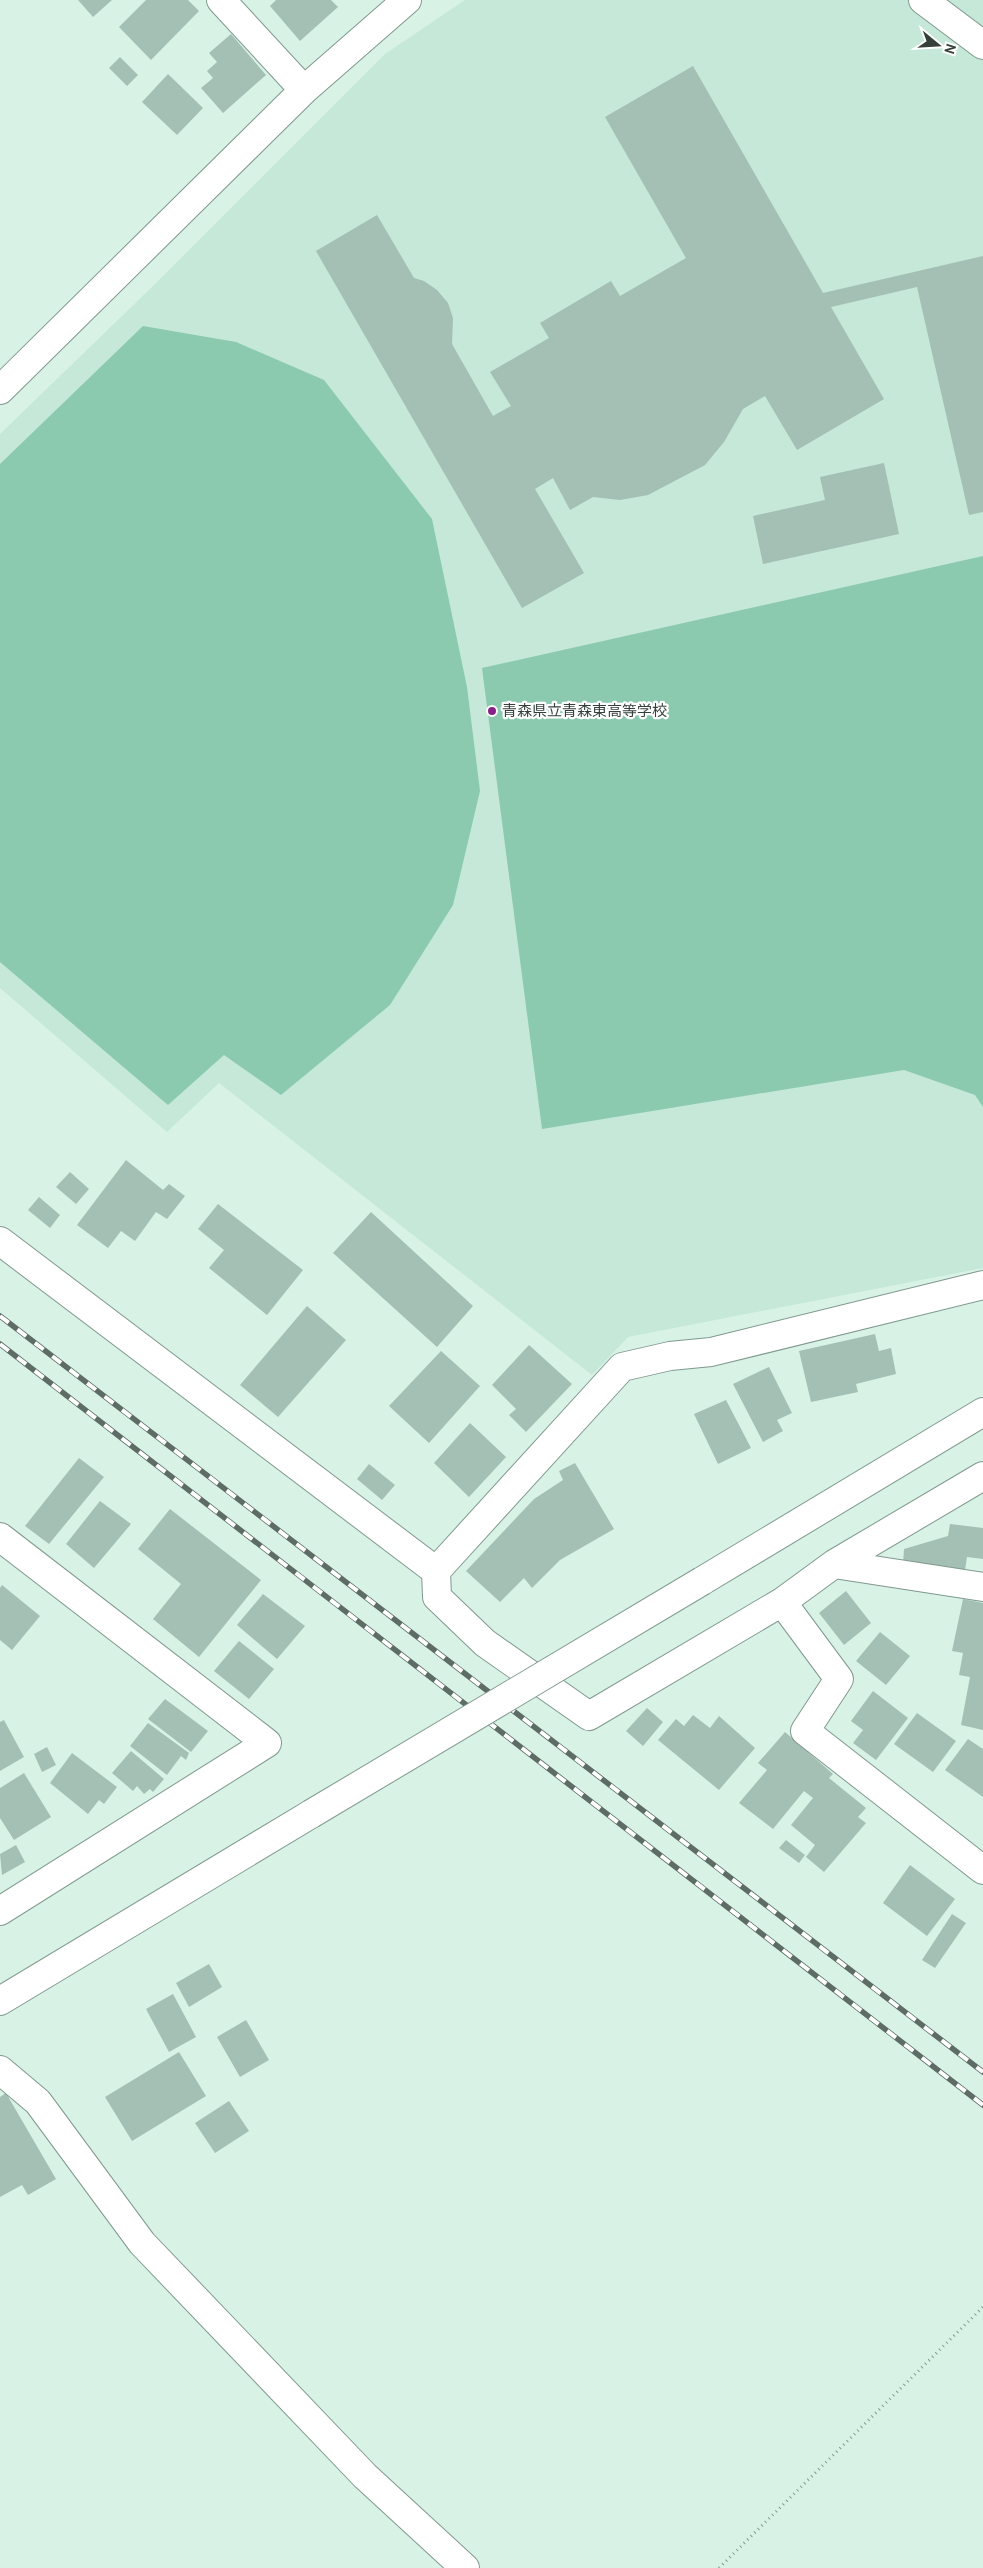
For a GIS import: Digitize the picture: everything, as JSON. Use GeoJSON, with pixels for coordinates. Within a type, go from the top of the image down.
{"type":"FeatureCollection","features":[{"type":"Feature","properties":{"kind":"street"},"geometry":{"type":"LineString","coordinates":[[221,0],[304,90]]}},
{"type":"Feature","properties":{"kind":"street"},"geometry":{"type":"LineString","coordinates":[[0,390],[304,90],[407,0]]}},
{"type":"Feature","properties":{"kind":"street"},"geometry":{"type":"LineString","coordinates":[[923,0],[983,45]]}},
{"type":"Feature","properties":{"kind":"street"},"geometry":{"type":"LineString","coordinates":[[0,1241],[436,1571]]}},
{"type":"Feature","properties":{"kind":"street"},"geometry":{"type":"LineString","coordinates":[[983,1285],[711,1352],[670,1356],[622,1367],[436,1571],[437,1597],[485,1643],[589,1716],[782,1602],[834,1564],[983,1476]]}},
{"type":"Feature","properties":{"kind":"street"},"geometry":{"type":"LineString","coordinates":[[0,2001],[983,1412]]}},
{"type":"Feature","properties":{"kind":"street"},"geometry":{"type":"LineString","coordinates":[[0,1537],[267,1743],[0,1911]]}},
{"type":"Feature","properties":{"kind":"street"},"geometry":{"type":"LineString","coordinates":[[834,1564],[983,1587]]}},
{"type":"Feature","properties":{"kind":"street"},"geometry":{"type":"LineString","coordinates":[[782,1602],[839,1679],[805,1732],[983,1871]]}},
{"type":"Feature","properties":{"kind":"street"},"geometry":{"type":"LineString","coordinates":[[0,2070],[38,2102],[142,2243],[365,2476],[465,2568]]}},
{"type":"Feature","properties":{"kind":"path"},"geometry":{"type":"LineString","coordinates":[[719,2568],[983,2306]]}},
{"type":"Feature","properties":{"kind":"shaded area","name":"青森県立青森東高等学校"},"geometry":{"type":"Polygon","coordinates":[[[465,0],[983,0],[983,1268],[628,1337],[592,1375],[219,1083],[167,1132],[0,988],[0,434],[154,285],[385,54],[465,0]]]}},
{"type":"Feature","properties":{"kind":"green space"},"geometry":{"type":"Polygon","coordinates":[[[143,326],[236,342],[324,380],[432,519],[467,687],[480,791],[453,905],[390,1005],[281,1095],[224,1055],[168,1105],[0,962],[0,464],[143,326]]]}},
{"type":"Feature","properties":{"kind":"green space"},"geometry":{"type":"Polygon","coordinates":[[[983,556],[983,1107],[975,1095],[904,1070],[542,1129],[482,668],[983,556]]]}},
{"type":"Feature","properties":{"kind":"building"},"geometry":{"type":"Polygon","coordinates":[[[78,0],[112,0],[93,17],[78,0]]]}},
{"type":"Feature","properties":{"kind":"building"},"geometry":{"type":"Polygon","coordinates":[[[146,0],[188,0],[199,11],[151,60],[119,27],[146,0]]]}},
{"type":"Feature","properties":{"kind":"building"},"geometry":{"type":"Polygon","coordinates":[[[276,0],[331,0],[338,7],[300,41],[270,6],[276,0]]]}},
{"type":"Feature","properties":{"kind":"building"},"geometry":{"type":"Polygon","coordinates":[[[231,34],[266,75],[223,113],[201,88],[213,78],[207,71],[217,62],[209,53],[231,34]]]}},
{"type":"Feature","properties":{"kind":"building"},"geometry":{"type":"Polygon","coordinates":[[[120,57],[138,75],[127,86],[109,68],[120,57]]]}},
{"type":"Feature","properties":{"kind":"building"},"geometry":{"type":"Polygon","coordinates":[[[693,66],[823,293],[983,256],[983,512],[969,515],[917,287],[831,307],[884,399],[797,450],[765,396],[743,409],[724,442],[705,465],[648,495],[620,500],[593,497],[570,510],[553,478],[535,489],[584,573],[522,608],[316,251],[377,215],[414,278],[424,281],[437,290],[448,303],[453,318],[452,344],[493,416],[511,406],[490,372],[549,338],[540,323],[611,281],[620,296],[686,258],[605,117],[693,66]]]}},
{"type":"Feature","properties":{"kind":"building"},"geometry":{"type":"Polygon","coordinates":[[[168,74],[203,108],[177,135],[142,102],[168,74]]]}},
{"type":"Feature","properties":{"kind":"building"},"geometry":{"type":"Polygon","coordinates":[[[884,463],[899,534],[763,564],[753,516],[825,500],[820,477],[884,463]]]}},
{"type":"Feature","properties":{"kind":"building"},"geometry":{"type":"Polygon","coordinates":[[[126,1160],[163,1190],[169,1184],[185,1196],[167,1219],[156,1212],[135,1241],[121,1231],[108,1248],[77,1225],[126,1160]]]}},
{"type":"Feature","properties":{"kind":"building"},"geometry":{"type":"Polygon","coordinates":[[[70,1172],[89,1189],[76,1204],[56,1187],[70,1172]]]}},
{"type":"Feature","properties":{"kind":"building"},"geometry":{"type":"Polygon","coordinates":[[[39,1197],[60,1215],[50,1228],[28,1210],[39,1197]]]}},
{"type":"Feature","properties":{"kind":"building"},"geometry":{"type":"Polygon","coordinates":[[[218,1204],[303,1270],[267,1315],[209,1268],[224,1250],[198,1229],[218,1204]]]}},
{"type":"Feature","properties":{"kind":"building"},"geometry":{"type":"Polygon","coordinates":[[[371,1212],[473,1306],[437,1347],[333,1253],[371,1212]]]}},
{"type":"Feature","properties":{"kind":"building"},"geometry":{"type":"Polygon","coordinates":[[[307,1306],[346,1340],[278,1417],[240,1385],[307,1306]]]}},
{"type":"Feature","properties":{"kind":"building"},"geometry":{"type":"Polygon","coordinates":[[[875,1334],[879,1351],[891,1348],[896,1374],[856,1384],[858,1392],[811,1402],[799,1351],[875,1334]]]}},
{"type":"Feature","properties":{"kind":"building"},"geometry":{"type":"Polygon","coordinates":[[[529,1345],[572,1384],[526,1432],[509,1415],[516,1409],[492,1385],[529,1345]]]}},
{"type":"Feature","properties":{"kind":"building"},"geometry":{"type":"Polygon","coordinates":[[[441,1351],[480,1386],[429,1443],[389,1406],[441,1351]]]}},
{"type":"Feature","properties":{"kind":"building"},"geometry":{"type":"Polygon","coordinates":[[[769,1367],[792,1413],[777,1420],[783,1431],[763,1442],[733,1384],[769,1367]]]}},
{"type":"Feature","properties":{"kind":"building"},"geometry":{"type":"Polygon","coordinates":[[[726,1400],[751,1448],[718,1464],[694,1414],[726,1400]]]}},
{"type":"Feature","properties":{"kind":"building"},"geometry":{"type":"Polygon","coordinates":[[[470,1423],[506,1457],[469,1497],[434,1463],[470,1423]]]}},
{"type":"Feature","properties":{"kind":"building"},"geometry":{"type":"Polygon","coordinates":[[[79,1458],[104,1477],[49,1544],[25,1526],[79,1458]]]}},
{"type":"Feature","properties":{"kind":"building"},"geometry":{"type":"Polygon","coordinates":[[[575,1463],[614,1529],[560,1560],[532,1588],[524,1578],[500,1602],[466,1571],[534,1499],[563,1480],[559,1471],[575,1463]]]}},
{"type":"Feature","properties":{"kind":"building"},"geometry":{"type":"Polygon","coordinates":[[[369,1464],[395,1485],[382,1500],[357,1479],[369,1464]]]}},
{"type":"Feature","properties":{"kind":"building"},"geometry":{"type":"Polygon","coordinates":[[[100,1501],[131,1524],[94,1568],[66,1544],[100,1501]]]}},
{"type":"Feature","properties":{"kind":"building"},"geometry":{"type":"Polygon","coordinates":[[[170,1509],[261,1580],[199,1657],[153,1619],[181,1584],[138,1549],[170,1509]]]}},
{"type":"Feature","properties":{"kind":"building"},"geometry":{"type":"Polygon","coordinates":[[[950,1524],[983,1528],[983,1559],[967,1557],[965,1570],[903,1564],[904,1549],[948,1536],[950,1524]]]}},
{"type":"Feature","properties":{"kind":"building"},"geometry":{"type":"Polygon","coordinates":[[[2,1585],[40,1616],[12,1650],[0,1640],[0,1588],[2,1585]]]}},
{"type":"Feature","properties":{"kind":"building"},"geometry":{"type":"Polygon","coordinates":[[[846,1591],[871,1623],[844,1645],[819,1613],[846,1591]]]}},
{"type":"Feature","properties":{"kind":"building"},"geometry":{"type":"Polygon","coordinates":[[[263,1594],[305,1626],[277,1659],[237,1625],[263,1594]]]}},
{"type":"Feature","properties":{"kind":"building"},"geometry":{"type":"Polygon","coordinates":[[[963,1599],[983,1603],[983,1730],[961,1725],[970,1677],[959,1675],[963,1653],[952,1651],[963,1599]]]}},
{"type":"Feature","properties":{"kind":"building"},"geometry":{"type":"Polygon","coordinates":[[[880,1632],[910,1656],[886,1685],[856,1661],[880,1632]]]}},
{"type":"Feature","properties":{"kind":"building"},"geometry":{"type":"Polygon","coordinates":[[[239,1641],[274,1669],[249,1699],[214,1671],[239,1641]]]}},
{"type":"Feature","properties":{"kind":"building"},"geometry":{"type":"Polygon","coordinates":[[[873,1691],[908,1718],[876,1760],[853,1743],[863,1730],[851,1721],[873,1691]]]}},
{"type":"Feature","properties":{"kind":"building"},"geometry":{"type":"Polygon","coordinates":[[[165,1699],[208,1731],[191,1752],[148,1719],[165,1699]]]}},
{"type":"Feature","properties":{"kind":"building"},"geometry":{"type":"Polygon","coordinates":[[[647,1708],[663,1722],[643,1746],[626,1731],[647,1708]]]}},
{"type":"Feature","properties":{"kind":"building"},"geometry":{"type":"Polygon","coordinates":[[[917,1713],[956,1741],[933,1772],[894,1744],[917,1713]]]}},
{"type":"Feature","properties":{"kind":"building"},"geometry":{"type":"Polygon","coordinates":[[[693,1715],[710,1728],[719,1716],[755,1748],[719,1790],[658,1740],[676,1719],[684,1726],[693,1715]]]}},
{"type":"Feature","properties":{"kind":"building"},"geometry":{"type":"Polygon","coordinates":[[[4,1720],[24,1757],[0,1771],[0,1722],[4,1720]]]}},
{"type":"Feature","properties":{"kind":"building"},"geometry":{"type":"Polygon","coordinates":[[[148,1723],[189,1753],[186,1760],[181,1756],[167,1775],[130,1746],[148,1723]]]}},
{"type":"Feature","properties":{"kind":"building"},"geometry":{"type":"Polygon","coordinates":[[[785,1732],[833,1774],[829,1778],[866,1808],[858,1817],[866,1823],[824,1872],[806,1857],[815,1845],[791,1825],[813,1798],[804,1791],[773,1829],[739,1803],[767,1770],[758,1763],[785,1732]]]}},
{"type":"Feature","properties":{"kind":"building"},"geometry":{"type":"Polygon","coordinates":[[[968,1739],[983,1749],[983,1797],[945,1770],[968,1739]]]}},
{"type":"Feature","properties":{"kind":"building"},"geometry":{"type":"Polygon","coordinates":[[[47,1747],[56,1765],[42,1772],[34,1754],[47,1747]]]}},
{"type":"Feature","properties":{"kind":"building"},"geometry":{"type":"Polygon","coordinates":[[[131,1751],[164,1779],[153,1792],[150,1789],[144,1794],[137,1786],[133,1791],[112,1773],[131,1751]]]}},
{"type":"Feature","properties":{"kind":"building"},"geometry":{"type":"Polygon","coordinates":[[[72,1753],[117,1787],[104,1804],[99,1800],[88,1814],[50,1783],[72,1753]]]}},
{"type":"Feature","properties":{"kind":"building"},"geometry":{"type":"Polygon","coordinates":[[[24,1773],[51,1817],[14,1840],[0,1818],[0,1788],[24,1773]]]}},
{"type":"Feature","properties":{"kind":"building"},"geometry":{"type":"Polygon","coordinates":[[[786,1840],[805,1855],[799,1863],[779,1848],[786,1840]]]}},
{"type":"Feature","properties":{"kind":"building"},"geometry":{"type":"Polygon","coordinates":[[[16,1845],[25,1862],[2,1875],[0,1854],[16,1845]]]}},
{"type":"Feature","properties":{"kind":"building"},"geometry":{"type":"Polygon","coordinates":[[[910,1865],[955,1899],[927,1936],[883,1903],[910,1865]]]}},
{"type":"Feature","properties":{"kind":"building"},"geometry":{"type":"Polygon","coordinates":[[[952,1914],[966,1923],[935,1968],[922,1960],[952,1914]]]}},
{"type":"Feature","properties":{"kind":"building"},"geometry":{"type":"Polygon","coordinates":[[[209,1964],[222,1987],[189,2007],[176,1983],[209,1964]]]}},
{"type":"Feature","properties":{"kind":"building"},"geometry":{"type":"Polygon","coordinates":[[[173,1994],[196,2037],[169,2052],[146,2009],[173,1994]]]}},
{"type":"Feature","properties":{"kind":"building"},"geometry":{"type":"Polygon","coordinates":[[[246,2020],[269,2060],[240,2077],[217,2037],[246,2020]]]}},
{"type":"Feature","properties":{"kind":"building"},"geometry":{"type":"Polygon","coordinates":[[[179,2052],[206,2096],[132,2141],[105,2097],[179,2052]]]}},
{"type":"Feature","properties":{"kind":"building"},"geometry":{"type":"Polygon","coordinates":[[[6,2093],[56,2179],[28,2195],[22,2185],[0,2197],[0,2097],[6,2093]]]}},
{"type":"Feature","properties":{"kind":"building"},"geometry":{"type":"Polygon","coordinates":[[[229,2101],[249,2131],[215,2153],[195,2123],[229,2101]]]}},
{"type":"Feature","properties":{"kind":"railway"},"geometry":{"type":"LineString","coordinates":[[0,1316],[983,2072]]}},
{"type":"Feature","properties":{"kind":"railway"},"geometry":{"type":"LineString","coordinates":[[0,1344],[983,2105]]}},
{"type":"Feature","properties":{"kind":"place","name":"青森県立青森東高等学校"},"geometry":{"type":"Point","coordinates":[492,711]}}]}
